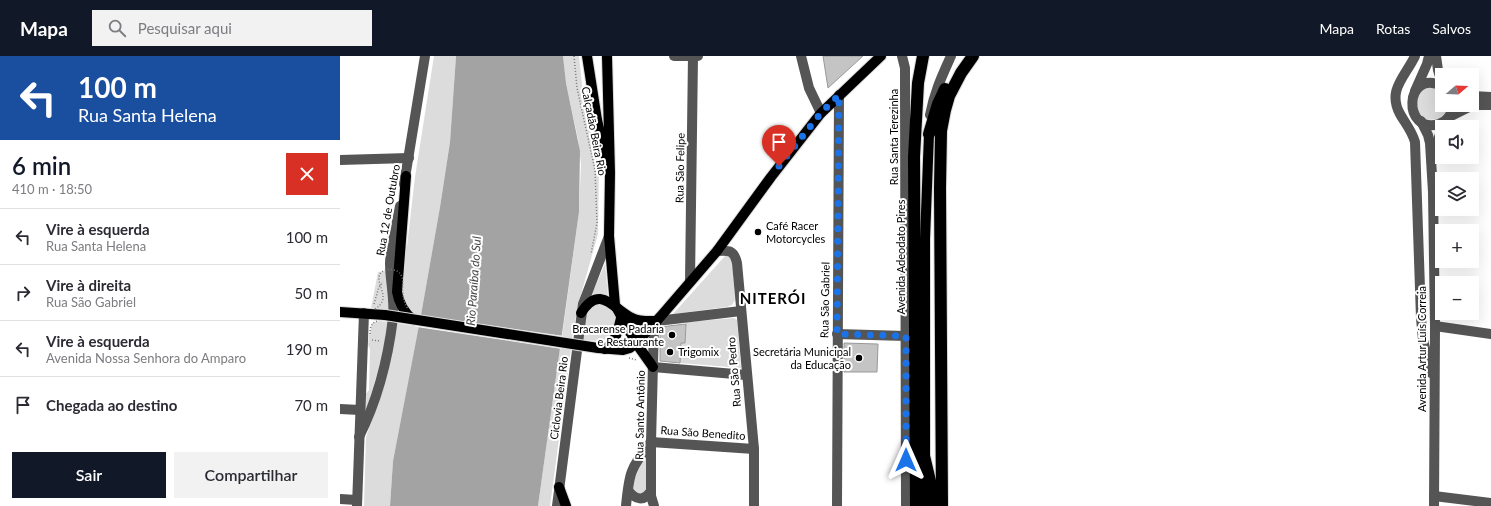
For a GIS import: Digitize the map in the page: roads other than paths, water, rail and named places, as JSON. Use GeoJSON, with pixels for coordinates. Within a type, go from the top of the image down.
{"type":"FeatureCollection","features":[{"type":"Feature","properties":{"kind":"highway","name":"Avenida Adeodato Pires"},"geometry":{"type":"LineString","coordinates":[[916,506],[914,157],[918,90],[923,56]]}},
{"type":"Feature","properties":{"kind":"highway"},"geometry":{"type":"LineString","coordinates":[[929,134],[938,104],[945,88],[954,76],[971,59]]}},
{"type":"Feature","properties":{"kind":"highway"},"geometry":{"type":"LineString","coordinates":[[942,506],[941,135],[942,120],[949,96],[971,59]]}},
{"type":"Feature","properties":{"kind":"highway"},"geometry":{"type":"LineString","coordinates":[[924,456],[936,506]]}},
{"type":"Feature","properties":{"kind":"main road"},"geometry":{"type":"LineString","coordinates":[[587,56],[597,120],[610,174]]}},
{"type":"Feature","properties":{"kind":"main road"},"geometry":{"type":"LineString","coordinates":[[607,56],[610,174],[609,236],[615,305],[636,343],[653,367]]}},
{"type":"Feature","properties":{"kind":"main road"},"geometry":{"type":"LineString","coordinates":[[340,312],[412,315],[602,349],[623,350],[630,348],[656,322],[717,251],[771,177],[821,113],[882,56]]}},
{"type":"Feature","properties":{"kind":"main road"},"geometry":{"type":"LineString","coordinates":[[925,506],[925,239],[929,134]]}},
{"type":"Feature","properties":{"kind":"main road"},"geometry":{"type":"LineString","coordinates":[[406,176],[398,296],[402,308],[412,315]]}},
{"type":"Feature","properties":{"kind":"main road"},"geometry":{"type":"LineString","coordinates":[[581,313],[587,304],[597,299],[605,300],[615,305],[634,319],[656,322]]}},
{"type":"Feature","properties":{"kind":"main road"},"geometry":{"type":"LineString","coordinates":[[602,349],[611,344],[616,337],[621,318]]}},
{"type":"Feature","properties":{"kind":"main road"},"geometry":{"type":"LineString","coordinates":[[559,487],[566,506]]}},
{"type":"Feature","properties":{"kind":"street","name":"Rua 12 de Outubro"},"geometry":{"type":"LineString","coordinates":[[360,437],[375,401],[389,348],[393,314],[391,255],[406,176],[425,56]]}},
{"type":"Feature","properties":{"kind":"street"},"geometry":{"type":"LineString","coordinates":[[674,56],[699,56]]}},
{"type":"Feature","properties":{"kind":"street","name":"Rua São Felipe"},"geometry":{"type":"LineString","coordinates":[[690,281],[693,56]]}},
{"type":"Feature","properties":{"kind":"street"},"geometry":{"type":"LineString","coordinates":[[801,56],[809,88],[821,113]]}},
{"type":"Feature","properties":{"kind":"street","name":"Rua Santa Terezinha"},"geometry":{"type":"LineString","coordinates":[[902,56],[906,82],[906,506]]}},
{"type":"Feature","properties":{"kind":"street"},"geometry":{"type":"LineString","coordinates":[[929,134],[933,98],[951,56]]}},
{"type":"Feature","properties":{"kind":"street"},"geometry":{"type":"LineString","coordinates":[[1414,56],[1399,82],[1395,98],[1397,108],[1414,136],[1415,142],[1421,318],[1426,352],[1435,387]]}},
{"type":"Feature","properties":{"kind":"street"},"geometry":{"type":"LineString","coordinates":[[1414,93],[1429,56]]}},
{"type":"Feature","properties":{"kind":"street"},"geometry":{"type":"LineString","coordinates":[[1436,56],[1438,68]]}},
{"type":"Feature","properties":{"kind":"street"},"geometry":{"type":"LineString","coordinates":[[1414,93],[1418,88],[1426,84],[1435,84]]}},
{"type":"Feature","properties":{"kind":"street","name":"Avenida Artur Luís Correia"},"geometry":{"type":"LineString","coordinates":[[1414,93],[1412,106],[1415,115],[1421,121],[1428,135],[1430,143],[1433,192],[1435,326],[1434,501]]}},
{"type":"Feature","properties":{"kind":"street","name":"Rua São Gabriel"},"geometry":{"type":"LineString","coordinates":[[836,506],[839,95]]}},
{"type":"Feature","properties":{"kind":"street"},"geometry":{"type":"LineString","coordinates":[[1479,96],[1491,97]]}},
{"type":"Feature","properties":{"kind":"street"},"geometry":{"type":"LineString","coordinates":[[1449,120],[1473,105],[1491,105]]}},
{"type":"Feature","properties":{"kind":"street"},"geometry":{"type":"LineString","coordinates":[[1421,121],[1435,125]]}},
{"type":"Feature","properties":{"kind":"street"},"geometry":{"type":"LineString","coordinates":[[340,160],[409,158]]}},
{"type":"Feature","properties":{"kind":"street","name":"Avenida Artur Luís Correia"},"geometry":{"type":"LineString","coordinates":[[1433,192],[1435,164]]}},
{"type":"Feature","properties":{"kind":"street"},"geometry":{"type":"LineString","coordinates":[[557,506],[581,313],[584,300],[609,236]]}},
{"type":"Feature","properties":{"kind":"street","name":"Rua São Pedro"},"geometry":{"type":"LineString","coordinates":[[717,251],[728,251],[735,256],[754,449],[754,506]]}},
{"type":"Feature","properties":{"kind":"street"},"geometry":{"type":"LineString","coordinates":[[656,322],[741,311]]}},
{"type":"Feature","properties":{"kind":"street"},"geometry":{"type":"LineString","coordinates":[[340,500],[357,503],[364,313]]}},
{"type":"Feature","properties":{"kind":"street","name":"Rua Santo Antônio"},"geometry":{"type":"LineString","coordinates":[[654,506],[651,491],[650,442],[656,322]]}},
{"type":"Feature","properties":{"kind":"street"},"geometry":{"type":"LineString","coordinates":[[1435,326],[1491,334]]}},
{"type":"Feature","properties":{"kind":"street"},"geometry":{"type":"LineString","coordinates":[[837,334],[906,336]]}},
{"type":"Feature","properties":{"kind":"street"},"geometry":{"type":"LineString","coordinates":[[653,367],[746,375]]}},
{"type":"Feature","properties":{"kind":"street"},"geometry":{"type":"LineString","coordinates":[[340,409],[360,410]]}},
{"type":"Feature","properties":{"kind":"street"},"geometry":{"type":"LineString","coordinates":[[626,506],[629,478],[633,467],[650,442]]}},
{"type":"Feature","properties":{"kind":"street","name":"Rua São Benedito"},"geometry":{"type":"LineString","coordinates":[[650,442],[754,449]]}},
{"type":"Feature","properties":{"kind":"street"},"geometry":{"type":"LineString","coordinates":[[628,490],[633,497],[640,499],[646,497],[651,491]]}},
{"type":"Feature","properties":{"kind":"street"},"geometry":{"type":"LineString","coordinates":[[1434,501],[1491,503]]}},
{"type":"Feature","properties":{"kind":"water","name":"Rio Paraíba do Sul"},"geometry":{"type":"Polygon","coordinates":[[[456,56],[563,56],[566,83],[580,151],[579,212],[538,506],[390,506],[393,461],[421,315],[450,142],[456,56]]]}},
{"type":"Feature","properties":{"kind":"place","name":"Café Racer Motorcycles"},"geometry":{"type":"Point","coordinates":[758,232]}},
{"type":"Feature","properties":{"kind":"place","name":"Bracarense Padaria e Restaurante"},"geometry":{"type":"Point","coordinates":[672,335]}},
{"type":"Feature","properties":{"kind":"place","name":"Trigomix"},"geometry":{"type":"Point","coordinates":[670,352]}},
{"type":"Feature","properties":{"kind":"place","name":"Secretária Municipal da Educação"},"geometry":{"type":"Point","coordinates":[859,358]}},
{"type":"Feature","properties":{"kind":"district","name":"NITERÓI"},"geometry":{"type":"Point","coordinates":[773,299]}}]}
